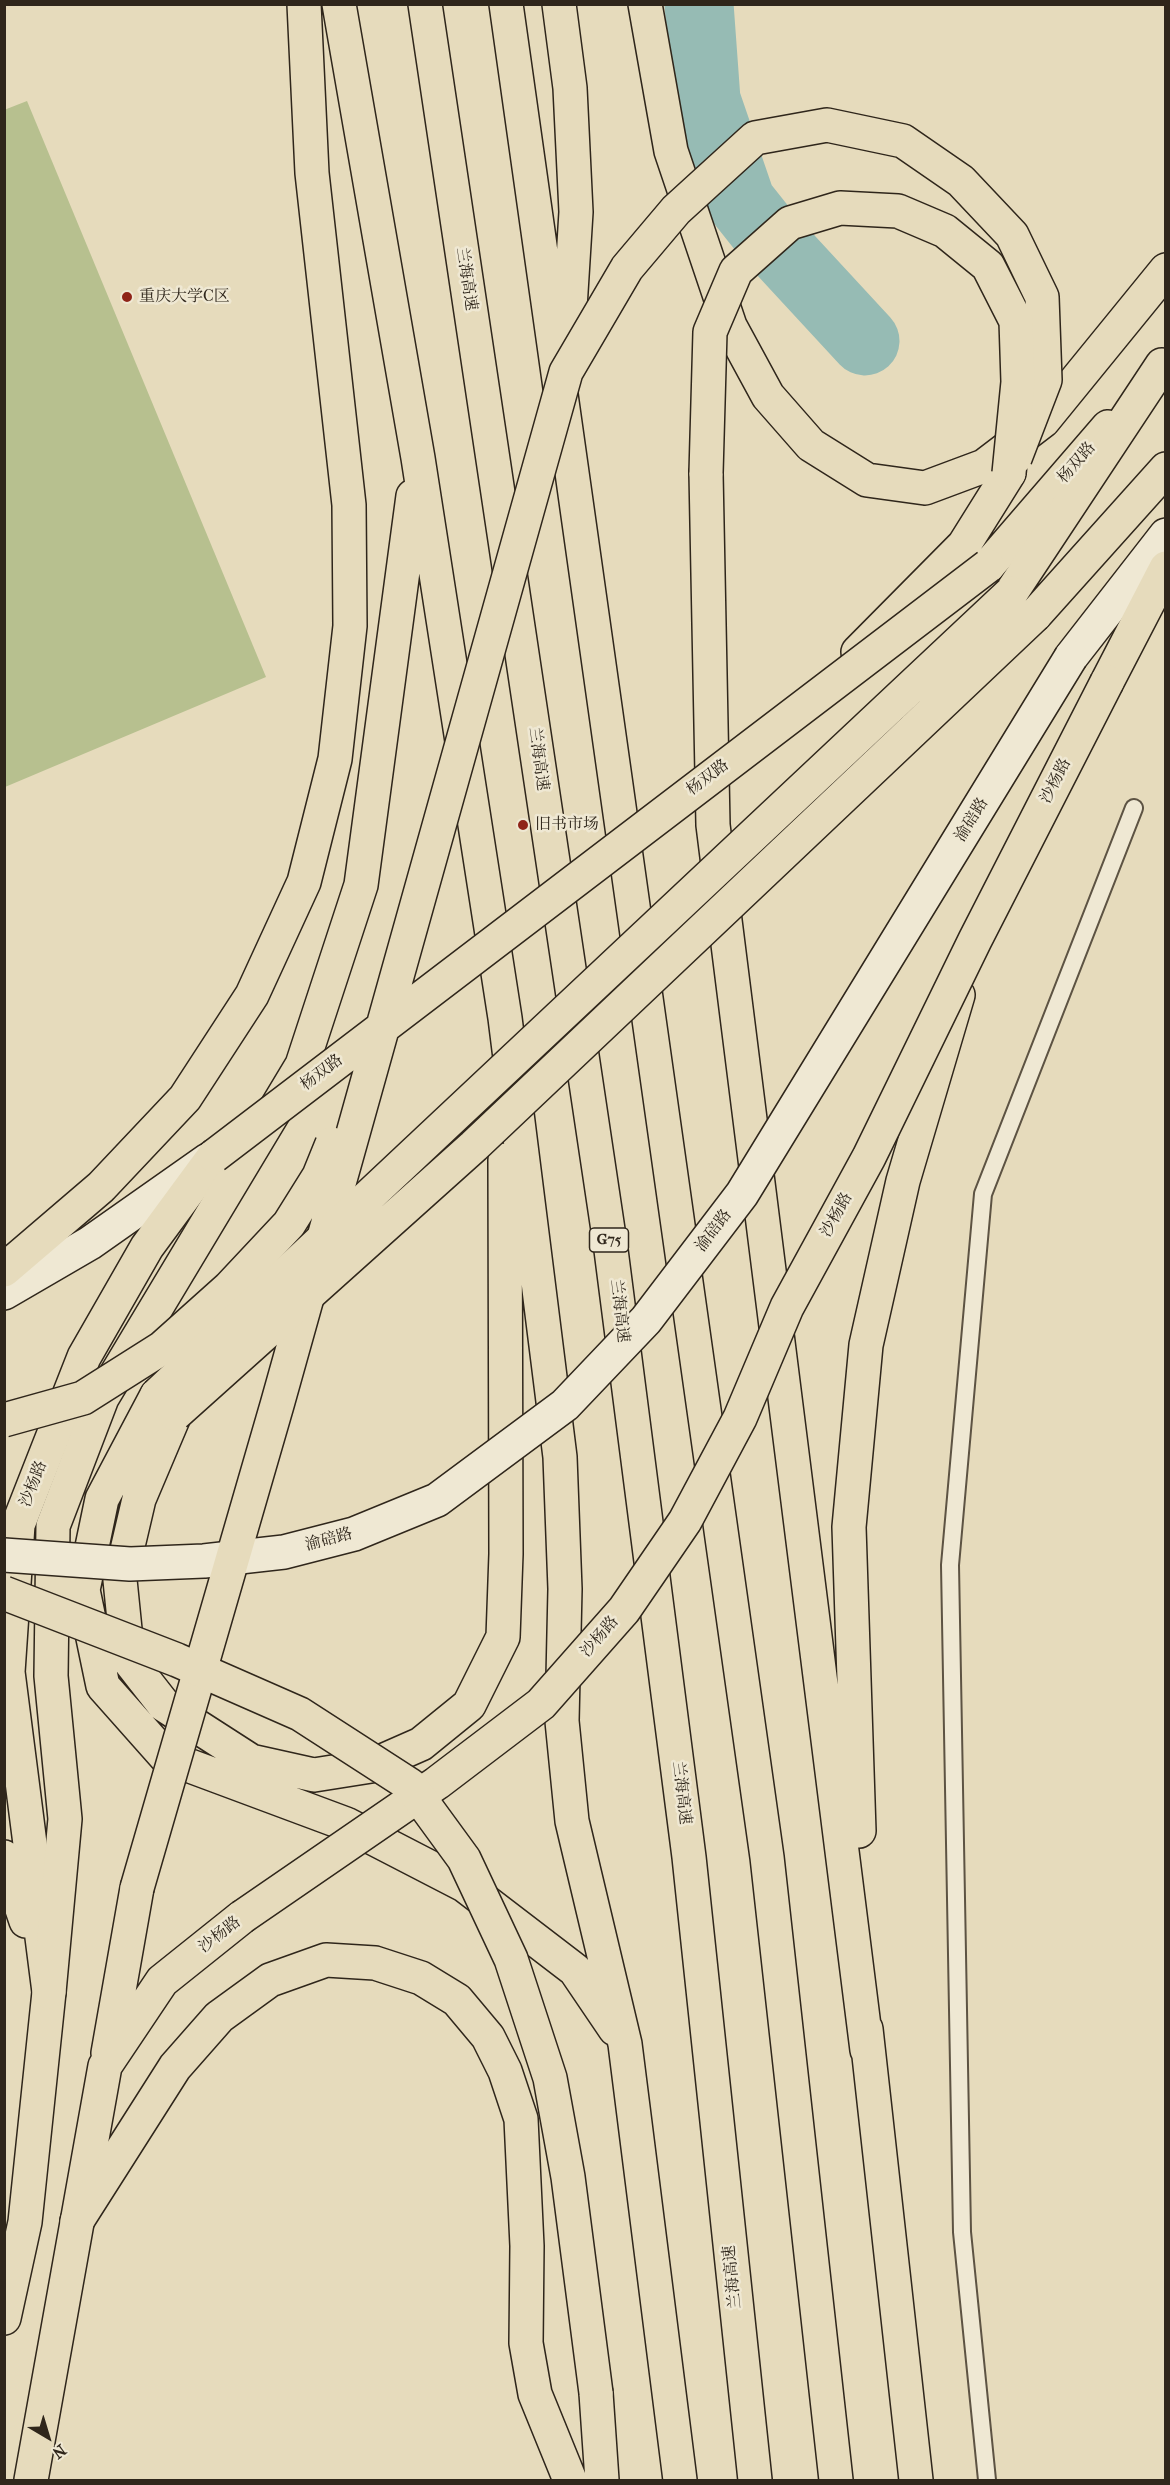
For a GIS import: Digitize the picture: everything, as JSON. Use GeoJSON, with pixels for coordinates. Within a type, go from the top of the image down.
{"type":"FeatureCollection","features":[{"type":"Feature","properties":{"kind":"main road"},"geometry":{"type":"LineString","coordinates":[[4,1270],[101,1187],[185,1098],[252,995],[304,882],[335,759],[350,626],[349,506],[312,173],[304,4]]}},
{"type":"Feature","properties":{"kind":"main road"},"geometry":{"type":"LineString","coordinates":[[339,4],[418,458],[505,1018],[561,1457],[565,1589],[562,1721],[572,1821],[625,2044],[680,2481]]}},
{"type":"Feature","properties":{"kind":"main road","name":"兰海高速"},"geometry":{"type":"LineString","coordinates":[[425,4],[611,1250],[689,1857],[755,2481]]}},
{"type":"Feature","properties":{"kind":"main road"},"geometry":{"type":"LineString","coordinates":[[506,4],[765,1845],[836,2481]]}},
{"type":"Feature","properties":{"kind":"main road"},"geometry":{"type":"LineString","coordinates":[[105,2066],[137,1888],[277,1405],[566,372],[576,212],[570,88],[560,4]]}},
{"type":"Feature","properties":{"kind":"main road"},"geometry":{"type":"LineString","coordinates":[[645,4],[671,151],[730,326],[768,396],[811,445],[867,480],[925,488],[984,466],[1043,421],[1166,270]]}},
{"type":"Feature","properties":{"kind":"main road"},"geometry":{"type":"LineString","coordinates":[[566,372],[627,268],[676,210],[755,138],[827,125],[903,141],[961,181],[1012,235],[1042,297],[1045,380],[1010,474],[964,545],[816,695]]}},
{"type":"Feature","properties":{"kind":"main road"},"geometry":{"type":"LineString","coordinates":[[916,2481],[867,2050],[713,825],[706,473],[710,332],[736,271],[790,223],[840,208],[898,211],[945,231],[988,266],[1016,321],[1018,382],[1010,474]]}},
{"type":"Feature","properties":{"kind":"main road"},"geometry":{"type":"LineString","coordinates":[[625,2044],[575,1970],[464,1885],[346,1824],[166,1757],[103,1686],[83,1590],[102,1499],[166,1404],[1011,593],[1164,362]]}},
{"type":"Feature","properties":{"kind":"main road","name":"杨双路"},"geometry":{"type":"LineString","coordinates":[[214,1156],[987,566],[1164,362]]}},
{"type":"Feature","properties":{"kind":"main road"},"geometry":{"type":"LineString","coordinates":[[50,1992],[65,1819],[51,1676],[53,1526],[102,1398],[302,1065],[361,885],[418,458]]}},
{"type":"Feature","properties":{"kind":"main road"},"geometry":{"type":"LineString","coordinates":[[505,1018],[506,1554],[502,1637],[469,1705],[421,1744],[371,1767],[314,1775],[251,1761],[164,1705],[128,1659],[120,1580],[139,1499],[166,1404],[474,1146],[1035,615],[1166,468]]}},
{"type":"Feature","properties":{"kind":"main road","name":"渝碚路"},"geometry":{"type":"LineString","coordinates":[[4,1555],[130,1564],[204,1561],[284,1552],[354,1534],[437,1500],[566,1405],[646,1320],[742,1194],[1071,657],[1166,536]]}},
{"type":"Feature","properties":{"kind":"main road","name":"沙杨路"},"geometry":{"type":"LineString","coordinates":[[31,2481],[105,2066],[162,1981],[242,1917],[437,1784],[541,1704],[624,1610],[685,1521],[740,1418],[787,1307],[869,1157],[975,940],[1166,568]]}},
{"type":"Feature","properties":{"kind":"main road"},"geometry":{"type":"LineString","coordinates":[[867,2050],[849,1527],[866,1345],[903,1181],[975,940]]}},
{"type":"Feature","properties":{"kind":"main road"},"geometry":{"type":"LineString","coordinates":[[4,1420],[83,1398],[162,1348],[229,1288],[289,1224],[320,1176],[392,989]]}},
{"type":"Feature","properties":{"kind":"main road"},"geometry":{"type":"LineString","coordinates":[[4,1293],[90,1243],[214,1156]]}},
{"type":"Feature","properties":{"kind":"main road","name":"沙杨路"},"geometry":{"type":"LineString","coordinates":[[4,2318],[25,2222],[50,1992],[8,1672],[18,1525],[84,1357],[147,1247],[214,1156]]}},
{"type":"Feature","properties":{"kind":"main road"},"geometry":{"type":"LineString","coordinates":[[4,1593],[177,1660],[300,1714],[410,1785],[468,1869],[511,1959],[550,2078],[568,2177],[596,2393],[602,2481]]}},
{"type":"Feature","properties":{"kind":"main road"},"geometry":{"type":"LineString","coordinates":[[4,1857],[50,1992]]}},
{"type":"Feature","properties":{"kind":"main road"},"geometry":{"type":"LineString","coordinates":[[77,2221],[176,2067],[219,2018],[270,1980],[326,1960],[375,1963],[421,1978],[457,2000],[488,2037],[506,2072],[521,2120],[526,2246],[526,2343],[535,2394],[570,2481]]}},
{"type":"Feature","properties":{"kind":"lane"},"geometry":{"type":"LineString","coordinates":[[987,2481],[962,2232],[950,1565],[983,1194],[1134,808]]}},
{"type":"Feature","properties":{"kind":"green space"},"geometry":{"type":"Polygon","coordinates":[[[27,101],[266,677],[5,787],[4,110],[27,101]]]}},
{"type":"Feature","properties":{"kind":"waterway"},"geometry":{"type":"LineString","coordinates":[[699,4],[706,100],[741,202],[768,236],[865,341]]}},
{"type":"Feature","properties":{"kind":"place","name":"重庆大学C区"},"geometry":{"type":"Point","coordinates":[127,297]}},
{"type":"Feature","properties":{"kind":"place","name":"旧书市场"},"geometry":{"type":"Point","coordinates":[523,825]}}]}
